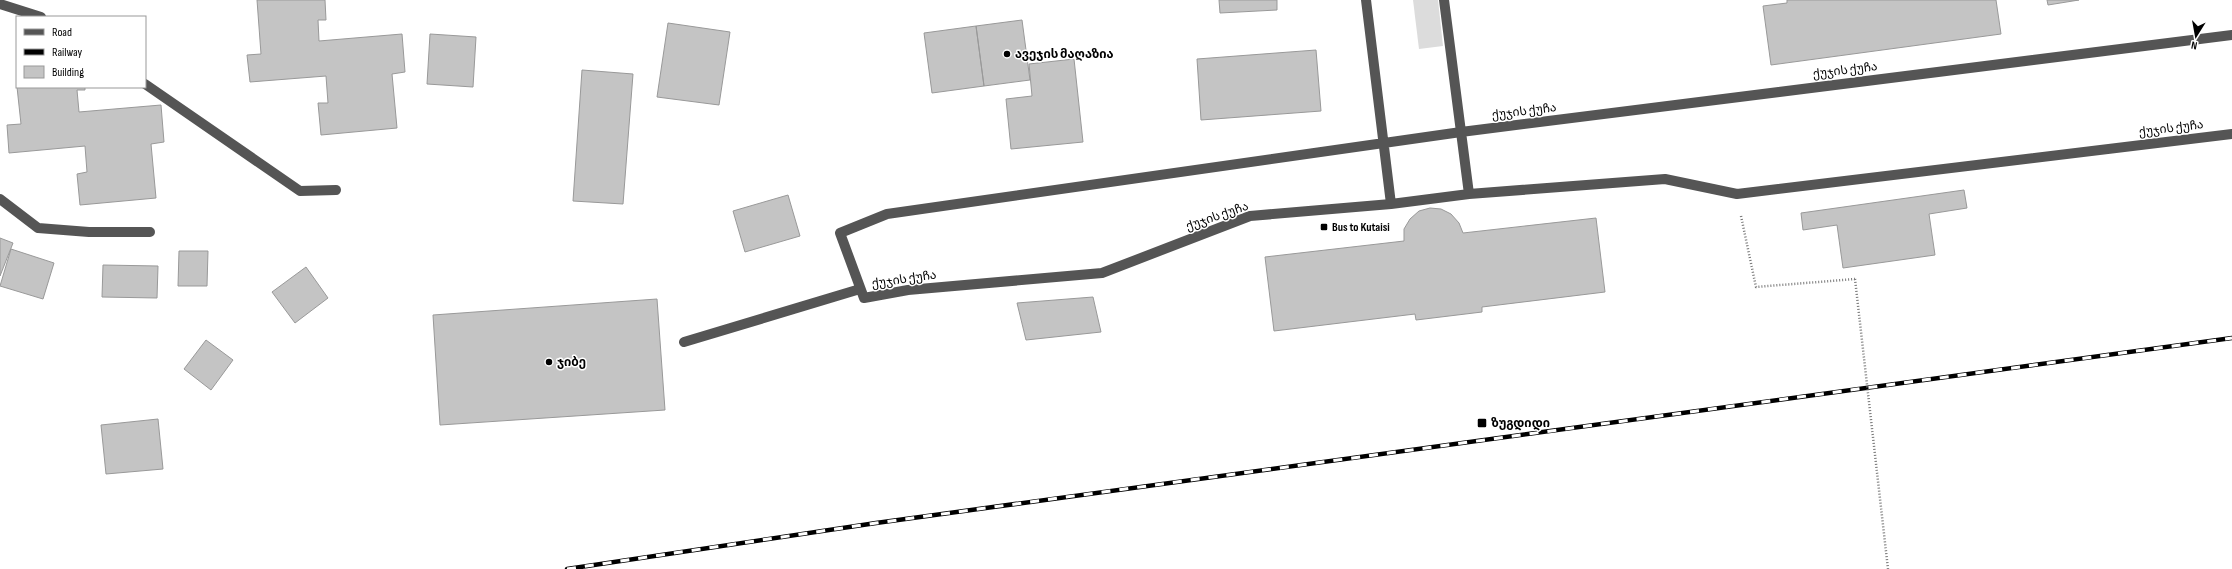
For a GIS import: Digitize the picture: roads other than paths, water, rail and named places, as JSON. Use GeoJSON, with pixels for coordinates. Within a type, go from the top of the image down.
{"type":"FeatureCollection","features":[{"type":"Feature","properties":{"kind":"street"},"geometry":{"type":"LineString","coordinates":[[1366,0],[1391,204]]}},
{"type":"Feature","properties":{"kind":"street"},"geometry":{"type":"LineString","coordinates":[[1444,0],[1469,194]]}},
{"type":"Feature","properties":{"kind":"street"},"geometry":{"type":"LineString","coordinates":[[0,4],[38,16]]}},
{"type":"Feature","properties":{"kind":"street","name":"ქუჯის ქუჩა"},"geometry":{"type":"LineString","coordinates":[[2232,35],[1383,143],[887,214],[840,233],[864,298],[908,290],[1102,273],[1250,216],[1391,204],[1469,194],[1665,179],[1736,194],[2232,134]]}},
{"type":"Feature","properties":{"kind":"street"},"geometry":{"type":"LineString","coordinates":[[146,85],[300,191],[336,190]]}},
{"type":"Feature","properties":{"kind":"street"},"geometry":{"type":"LineString","coordinates":[[0,199],[38,228],[89,232],[150,232]]}},
{"type":"Feature","properties":{"kind":"street"},"geometry":{"type":"LineString","coordinates":[[684,342],[860,289]]}},
{"type":"Feature","properties":{"kind":"railway"},"geometry":{"type":"LineString","coordinates":[[567,569],[876,523],[2232,338]]}},
{"type":"Feature","properties":{"kind":"place","name":"ავეჯის მაღაზია"},"geometry":{"type":"Point","coordinates":[1007,54]}},
{"type":"Feature","properties":{"kind":"place","name":"Bus to Kutaisi"},"geometry":{"type":"Point","coordinates":[1324,227]}},
{"type":"Feature","properties":{"kind":"place","name":"ჯიბე"},"geometry":{"type":"Point","coordinates":[549,362]}},
{"type":"Feature","properties":{"kind":"place","name":"ზუგდიდი"},"geometry":{"type":"Point","coordinates":[1482,423]}}]}
